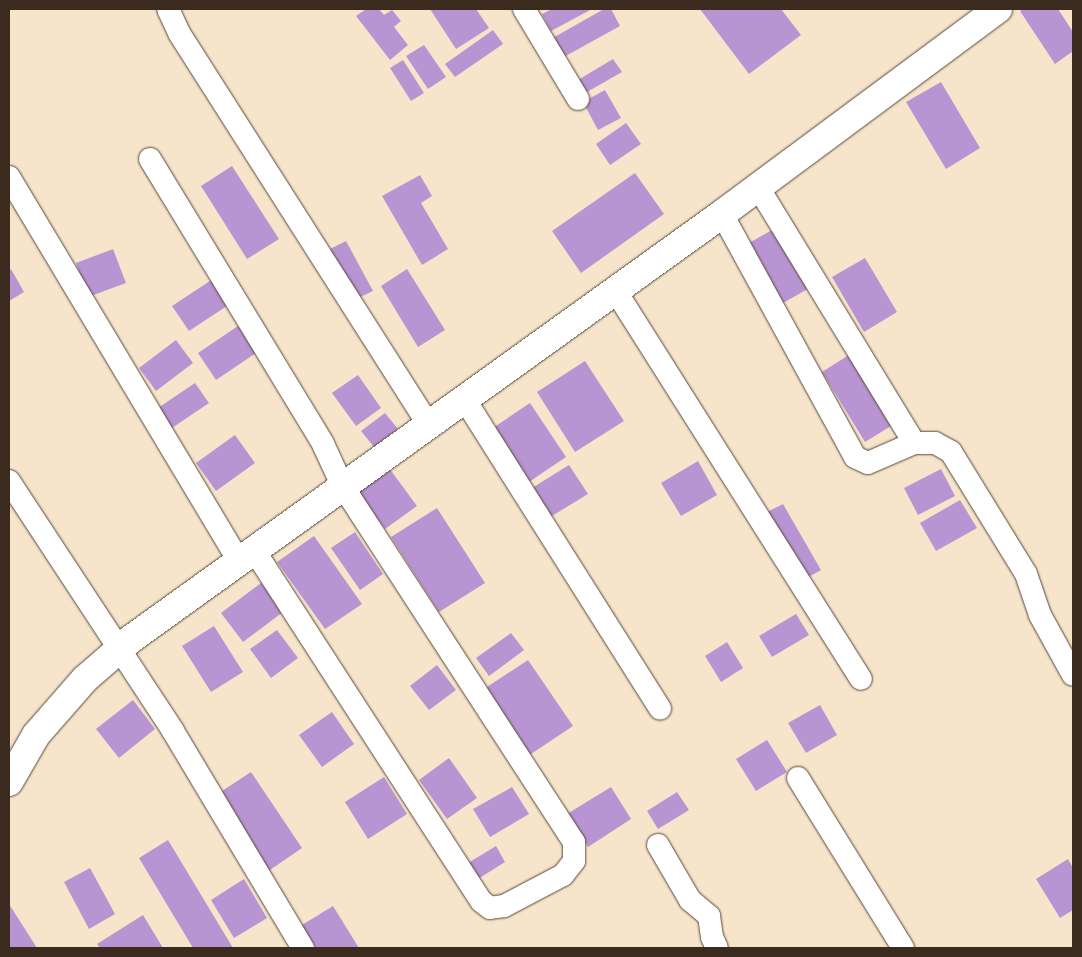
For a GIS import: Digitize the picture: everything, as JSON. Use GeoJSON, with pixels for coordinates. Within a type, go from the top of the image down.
{"type":"FeatureCollection","features":[{"type":"Feature","properties":{"kind":"street"},"geometry":{"type":"LineString","coordinates":[[168,9],[179,33],[429,426]]}},
{"type":"Feature","properties":{"kind":"street"},"geometry":{"type":"LineString","coordinates":[[524,9],[578,100]]}},
{"type":"Feature","properties":{"kind":"street"},"geometry":{"type":"LineString","coordinates":[[9,782],[36,735],[85,679],[120,649],[342,486],[429,426],[722,214],[998,9]]}},
{"type":"Feature","properties":{"kind":"street"},"geometry":{"type":"LineString","coordinates":[[9,177],[246,556],[481,901],[490,908],[504,906],[563,875],[574,860],[574,842],[342,486],[323,444],[150,159]]}},
{"type":"Feature","properties":{"kind":"street"},"geometry":{"type":"LineString","coordinates":[[758,187],[914,443]]}},
{"type":"Feature","properties":{"kind":"street"},"geometry":{"type":"LineString","coordinates":[[722,214],[855,457],[868,463],[914,443],[935,443],[950,452],[1026,574],[1040,615],[1073,675]]}},
{"type":"Feature","properties":{"kind":"street"},"geometry":{"type":"LineString","coordinates":[[615,290],[861,679]]}},
{"type":"Feature","properties":{"kind":"street"},"geometry":{"type":"LineString","coordinates":[[465,400],[660,709]]}},
{"type":"Feature","properties":{"kind":"street"},"geometry":{"type":"LineString","coordinates":[[9,481],[173,731],[303,948]]}},
{"type":"Feature","properties":{"kind":"street"},"geometry":{"type":"LineString","coordinates":[[798,778],[904,948]]}},
{"type":"Feature","properties":{"kind":"street"},"geometry":{"type":"LineString","coordinates":[[658,845],[690,900],[709,916],[712,936],[717,948]]}},
{"type":"Feature","properties":{"kind":"building"},"geometry":{"type":"Polygon","coordinates":[[[366,9],[379,9],[384,15],[392,10],[401,21],[394,27],[408,45],[390,60],[356,16],[366,9]]]}},
{"type":"Feature","properties":{"kind":"building"},"geometry":{"type":"Polygon","coordinates":[[[430,9],[476,9],[489,28],[456,49],[430,9]]]}},
{"type":"Feature","properties":{"kind":"building"},"geometry":{"type":"Polygon","coordinates":[[[552,9],[592,9],[551,31],[542,14],[552,9]]]}},
{"type":"Feature","properties":{"kind":"building"},"geometry":{"type":"Polygon","coordinates":[[[604,9],[611,9],[620,26],[562,58],[551,39],[604,9]]]}},
{"type":"Feature","properties":{"kind":"building"},"geometry":{"type":"Polygon","coordinates":[[[700,9],[781,9],[801,35],[749,74],[700,9]]]}},
{"type":"Feature","properties":{"kind":"building"},"geometry":{"type":"Polygon","coordinates":[[[1024,9],[1058,9],[1073,32],[1073,51],[1055,64],[1020,11],[1024,9]]]}},
{"type":"Feature","properties":{"kind":"building"},"geometry":{"type":"Polygon","coordinates":[[[493,30],[503,44],[455,77],[445,64],[493,30]]]}},
{"type":"Feature","properties":{"kind":"building"},"geometry":{"type":"Polygon","coordinates":[[[424,45],[446,77],[428,89],[406,56],[424,45]]]}},
{"type":"Feature","properties":{"kind":"building"},"geometry":{"type":"Polygon","coordinates":[[[613,59],[622,72],[580,96],[573,83],[613,59]]]}},
{"type":"Feature","properties":{"kind":"building"},"geometry":{"type":"Polygon","coordinates":[[[403,60],[424,93],[411,101],[390,68],[403,60]]]}},
{"type":"Feature","properties":{"kind":"building"},"geometry":{"type":"Polygon","coordinates":[[[941,82],[980,148],[946,169],[906,102],[941,82]]]}},
{"type":"Feature","properties":{"kind":"building"},"geometry":{"type":"Polygon","coordinates":[[[605,90],[621,118],[598,130],[583,102],[605,90]]]}},
{"type":"Feature","properties":{"kind":"building"},"geometry":{"type":"Polygon","coordinates":[[[626,123],[641,144],[610,165],[596,144],[626,123]]]}},
{"type":"Feature","properties":{"kind":"building"},"geometry":{"type":"Polygon","coordinates":[[[232,166],[279,239],[247,259],[201,186],[232,166]]]}},
{"type":"Feature","properties":{"kind":"building"},"geometry":{"type":"Polygon","coordinates":[[[635,173],[664,214],[581,273],[552,231],[635,173]]]}},
{"type":"Feature","properties":{"kind":"building"},"geometry":{"type":"Polygon","coordinates":[[[420,175],[432,196],[421,203],[448,249],[422,265],[382,196],[420,175]]]}},
{"type":"Feature","properties":{"kind":"building"},"geometry":{"type":"Polygon","coordinates":[[[779,226],[813,286],[776,307],[742,247],[779,226]]]}},
{"type":"Feature","properties":{"kind":"building"},"geometry":{"type":"Polygon","coordinates":[[[346,241],[373,291],[352,301],[326,251],[346,241]]]}},
{"type":"Feature","properties":{"kind":"building"},"geometry":{"type":"Polygon","coordinates":[[[113,249],[126,283],[88,297],[76,263],[113,249]]]}},
{"type":"Feature","properties":{"kind":"building"},"geometry":{"type":"Polygon","coordinates":[[[865,258],[897,312],[864,332],[832,277],[865,258]]]}},
{"type":"Feature","properties":{"kind":"building"},"geometry":{"type":"Polygon","coordinates":[[[11,269],[24,292],[9,301],[9,271],[11,269]]]}},
{"type":"Feature","properties":{"kind":"building"},"geometry":{"type":"Polygon","coordinates":[[[407,269],[445,330],[418,347],[381,286],[407,269]]]}},
{"type":"Feature","properties":{"kind":"building"},"geometry":{"type":"Polygon","coordinates":[[[213,279],[230,304],[189,331],[172,306],[213,279]]]}},
{"type":"Feature","properties":{"kind":"building"},"geometry":{"type":"Polygon","coordinates":[[[238,326],[256,353],[216,380],[198,353],[238,326]]]}},
{"type":"Feature","properties":{"kind":"building"},"geometry":{"type":"Polygon","coordinates":[[[176,340],[193,363],[156,391],[139,368],[176,340]]]}},
{"type":"Feature","properties":{"kind":"building"},"geometry":{"type":"Polygon","coordinates":[[[852,353],[896,423],[865,442],[822,372],[852,353]]]}},
{"type":"Feature","properties":{"kind":"building"},"geometry":{"type":"Polygon","coordinates":[[[585,361],[624,421],[575,452],[537,392],[585,361]]]}},
{"type":"Feature","properties":{"kind":"building"},"geometry":{"type":"Polygon","coordinates":[[[358,375],[381,408],[356,426],[332,393],[358,375]]]}},
{"type":"Feature","properties":{"kind":"building"},"geometry":{"type":"Polygon","coordinates":[[[195,383],[209,403],[166,432],[152,412],[195,383]]]}},
{"type":"Feature","properties":{"kind":"building"},"geometry":{"type":"Polygon","coordinates":[[[530,403],[566,457],[526,484],[490,430],[530,403]]]}},
{"type":"Feature","properties":{"kind":"building"},"geometry":{"type":"Polygon","coordinates":[[[385,413],[398,429],[374,447],[361,431],[385,413]]]}},
{"type":"Feature","properties":{"kind":"building"},"geometry":{"type":"Polygon","coordinates":[[[235,435],[255,463],[216,491],[196,463],[235,435]]]}},
{"type":"Feature","properties":{"kind":"building"},"geometry":{"type":"Polygon","coordinates":[[[698,461],[717,495],[681,516],[661,483],[698,461]]]}},
{"type":"Feature","properties":{"kind":"building"},"geometry":{"type":"Polygon","coordinates":[[[569,465],[588,494],[542,522],[524,493],[569,465]]]}},
{"type":"Feature","properties":{"kind":"building"},"geometry":{"type":"Polygon","coordinates":[[[389,468],[417,506],[385,529],[357,491],[389,468]]]}},
{"type":"Feature","properties":{"kind":"building"},"geometry":{"type":"Polygon","coordinates":[[[941,469],[955,496],[918,515],[904,488],[941,469]]]}},
{"type":"Feature","properties":{"kind":"building"},"geometry":{"type":"Polygon","coordinates":[[[960,500],[977,528],[936,551],[920,523],[960,500]]]}},
{"type":"Feature","properties":{"kind":"building"},"geometry":{"type":"Polygon","coordinates":[[[783,504],[821,570],[805,579],[767,512],[783,504]]]}},
{"type":"Feature","properties":{"kind":"building"},"geometry":{"type":"Polygon","coordinates":[[[437,508],[485,583],[439,612],[391,537],[437,508]]]}},
{"type":"Feature","properties":{"kind":"building"},"geometry":{"type":"Polygon","coordinates":[[[355,532],[383,574],[360,590],[331,548],[355,532]]]}},
{"type":"Feature","properties":{"kind":"building"},"geometry":{"type":"Polygon","coordinates":[[[314,536],[362,604],[325,629],[277,562],[314,536]]]}},
{"type":"Feature","properties":{"kind":"building"},"geometry":{"type":"Polygon","coordinates":[[[261,583],[283,612],[243,642],[221,613],[261,583]]]}},
{"type":"Feature","properties":{"kind":"building"},"geometry":{"type":"Polygon","coordinates":[[[796,614],[809,635],[772,657],[759,636],[796,614]]]}},
{"type":"Feature","properties":{"kind":"building"},"geometry":{"type":"Polygon","coordinates":[[[214,626],[243,672],[211,692],[182,646],[214,626]]]}},
{"type":"Feature","properties":{"kind":"building"},"geometry":{"type":"Polygon","coordinates":[[[277,630],[298,658],[271,678],[250,649],[277,630]]]}},
{"type":"Feature","properties":{"kind":"building"},"geometry":{"type":"Polygon","coordinates":[[[511,633],[524,650],[489,676],[476,658],[511,633]]]}},
{"type":"Feature","properties":{"kind":"building"},"geometry":{"type":"Polygon","coordinates":[[[727,642],[743,668],[721,682],[705,656],[727,642]]]}},
{"type":"Feature","properties":{"kind":"building"},"geometry":{"type":"Polygon","coordinates":[[[528,660],[573,726],[528,756],[484,689],[528,660]]]}},
{"type":"Feature","properties":{"kind":"building"},"geometry":{"type":"Polygon","coordinates":[[[437,665],[456,690],[429,710],[410,686],[437,665]]]}},
{"type":"Feature","properties":{"kind":"building"},"geometry":{"type":"Polygon","coordinates":[[[133,700],[155,729],[119,758],[96,729],[133,700]]]}},
{"type":"Feature","properties":{"kind":"building"},"geometry":{"type":"Polygon","coordinates":[[[820,705],[837,735],[806,753],[788,723],[820,705]]]}},
{"type":"Feature","properties":{"kind":"building"},"geometry":{"type":"Polygon","coordinates":[[[332,712],[354,744],[322,767],[299,735],[332,712]]]}},
{"type":"Feature","properties":{"kind":"building"},"geometry":{"type":"Polygon","coordinates":[[[767,740],[787,772],[756,791],[736,759],[767,740]]]}},
{"type":"Feature","properties":{"kind":"building"},"geometry":{"type":"Polygon","coordinates":[[[449,758],[477,798],[447,819],[419,780],[449,758]]]}},
{"type":"Feature","properties":{"kind":"building"},"geometry":{"type":"Polygon","coordinates":[[[251,772],[302,848],[267,872],[216,795],[251,772]]]}},
{"type":"Feature","properties":{"kind":"building"},"geometry":{"type":"Polygon","coordinates":[[[384,777],[407,814],[368,839],[345,802],[384,777]]]}},
{"type":"Feature","properties":{"kind":"building"},"geometry":{"type":"Polygon","coordinates":[[[512,787],[529,814],[490,837],[473,809],[512,787]]]}},
{"type":"Feature","properties":{"kind":"building"},"geometry":{"type":"Polygon","coordinates":[[[611,787],[631,819],[588,847],[567,814],[611,787]]]}},
{"type":"Feature","properties":{"kind":"building"},"geometry":{"type":"Polygon","coordinates":[[[677,792],[689,810],[658,829],[647,811],[677,792]]]}},
{"type":"Feature","properties":{"kind":"building"},"geometry":{"type":"Polygon","coordinates":[[[168,840],[233,948],[193,948],[139,858],[168,840]]]}},
{"type":"Feature","properties":{"kind":"building"},"geometry":{"type":"Polygon","coordinates":[[[496,846],[505,862],[478,879],[468,863],[496,846]]]}},
{"type":"Feature","properties":{"kind":"building"},"geometry":{"type":"Polygon","coordinates":[[[1068,859],[1073,868],[1073,910],[1060,918],[1036,879],[1068,859]]]}},
{"type":"Feature","properties":{"kind":"building"},"geometry":{"type":"Polygon","coordinates":[[[90,868],[115,914],[89,929],[64,882],[90,868]]]}},
{"type":"Feature","properties":{"kind":"building"},"geometry":{"type":"Polygon","coordinates":[[[244,879],[267,918],[234,938],[211,900],[244,879]]]}},
{"type":"Feature","properties":{"kind":"building"},"geometry":{"type":"Polygon","coordinates":[[[9,904],[37,948],[9,948],[9,904]]]}},
{"type":"Feature","properties":{"kind":"building"},"geometry":{"type":"Polygon","coordinates":[[[333,906],[359,948],[316,948],[302,925],[333,906]]]}},
{"type":"Feature","properties":{"kind":"building"},"geometry":{"type":"Polygon","coordinates":[[[143,915],[163,948],[100,948],[97,944],[143,915]]]}}]}
